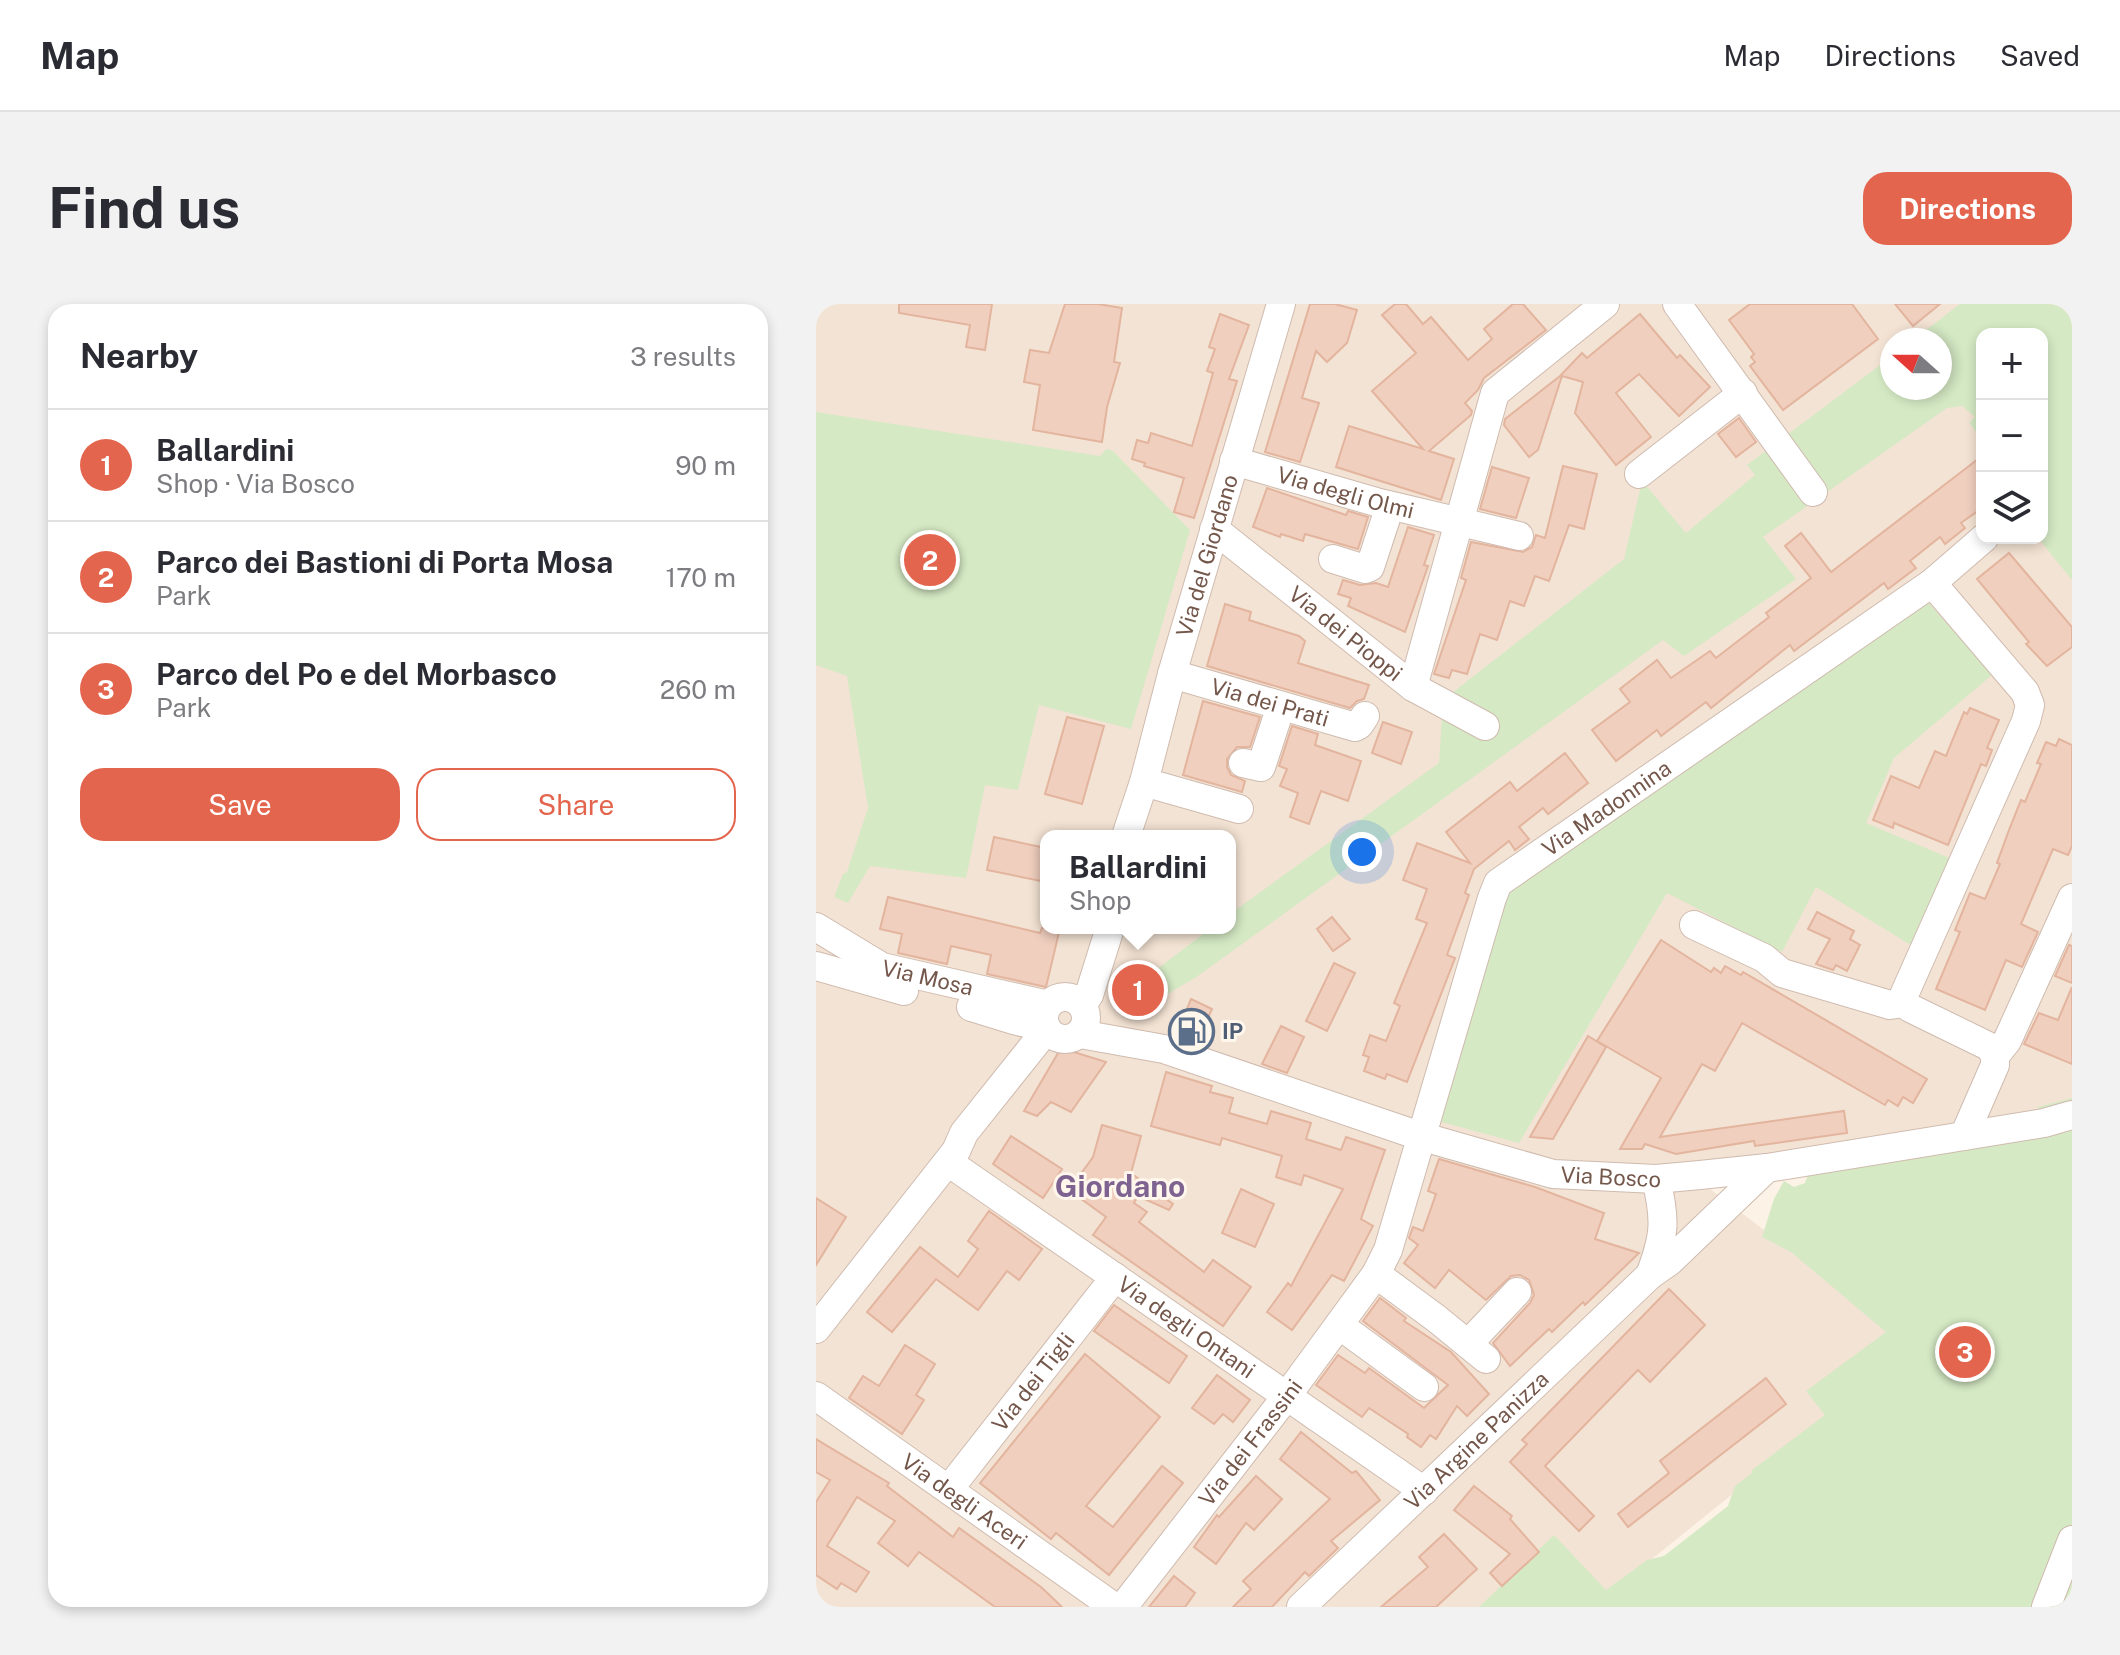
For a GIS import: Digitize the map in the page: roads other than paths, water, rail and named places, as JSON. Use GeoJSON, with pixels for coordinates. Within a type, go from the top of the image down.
{"type":"FeatureCollection","features":[{"type":"Feature","properties":{"kind":"street","name":"Via del Giordano"},"geometry":{"type":"LineString","coordinates":[[1131,827],[1172,674],[1281,304]]}},
{"type":"Feature","properties":{"kind":"street"},"geometry":{"type":"LineString","coordinates":[[1413,687],[1495,393],[1605,304]]}},
{"type":"Feature","properties":{"kind":"street"},"geometry":{"type":"LineString","coordinates":[[1677,304],[1813,492]]}},
{"type":"Feature","properties":{"kind":"street"},"geometry":{"type":"LineString","coordinates":[[1639,474],[1743,393]]}},
{"type":"Feature","properties":{"kind":"street","name":"Via degli Olmi"},"geometry":{"type":"LineString","coordinates":[[1234,461],[1390,506],[1519,536]]}},
{"type":"Feature","properties":{"kind":"street"},"geometry":{"type":"LineString","coordinates":[[1333,559],[1365,569],[1370,567],[1390,506]]}},
{"type":"Feature","properties":{"kind":"street","name":"Via dei Pioppi"},"geometry":{"type":"LineString","coordinates":[[1214,529],[1413,687],[1485,726]]}},
{"type":"Feature","properties":{"kind":"street","name":"Via Madonnina"},"geometry":{"type":"LineString","coordinates":[[1420,1136],[1498,883],[1932,583],[1977,544]]}},
{"type":"Feature","properties":{"kind":"street"},"geometry":{"type":"LineString","coordinates":[[1904,1003],[1904,995],[2026,721],[2030,705],[2025,692],[1932,583]]}},
{"type":"Feature","properties":{"kind":"street","name":"Via dei Prati"},"geometry":{"type":"LineString","coordinates":[[1172,674],[1355,727],[1365,716]]}},
{"type":"Feature","properties":{"kind":"street"},"geometry":{"type":"LineString","coordinates":[[1243,763],[1261,767],[1281,706]]}},
{"type":"Feature","properties":{"kind":"street"},"geometry":{"type":"LineString","coordinates":[[1144,782],[1239,809]]}},
{"type":"Feature","properties":{"kind":"street"},"geometry":{"type":"LineString","coordinates":[[1995,1056],[2007,1041],[2072,898]]}},
{"type":"Feature","properties":{"kind":"street"},"geometry":{"type":"LineString","coordinates":[[1694,925],[1764,958],[1782,973],[1890,1005],[1904,1003],[1990,1047],[1995,1056],[1995,1065],[1964,1136]]}},
{"type":"Feature","properties":{"kind":"street","name":"Via Mosa"},"geometry":{"type":"LineString","coordinates":[[816,927],[864,958],[890,969],[1063,1018]]}},
{"type":"Feature","properties":{"kind":"street"},"geometry":{"type":"LineString","coordinates":[[1063,1018],[1068,992],[1082,968],[1094,934]]}},
{"type":"Feature","properties":{"kind":"street"},"geometry":{"type":"LineString","coordinates":[[816,1329],[952,1157],[964,1133],[1063,1018],[1089,995],[1108,934]]}},
{"type":"Feature","properties":{"kind":"street"},"geometry":{"type":"LineString","coordinates":[[816,949],[833,946],[864,958]]}},
{"type":"Feature","properties":{"kind":"street"},"geometry":{"type":"LineString","coordinates":[[816,966],[1025,1024],[1063,1018]]}},
{"type":"Feature","properties":{"kind":"street","name":"Via Bosco"},"geometry":{"type":"LineString","coordinates":[[1063,1018],[1097,1010],[1164,1049],[1420,1136],[1553,1174],[1656,1179],[1767,1168],[2044,1123],[2072,1115]]}},
{"type":"Feature","properties":{"kind":"street","name":"Via dei Frassini"},"geometry":{"type":"LineString","coordinates":[[1123,1607],[1286,1397],[1376,1274],[1388,1250],[1420,1136]]}},
{"type":"Feature","properties":{"kind":"street","name":"Via degli Ontani"},"geometry":{"type":"LineString","coordinates":[[952,1157],[1115,1277],[1424,1491]]}},
{"type":"Feature","properties":{"kind":"street","name":"Via Argine Panizza"},"geometry":{"type":"LineString","coordinates":[[1301,1607],[1767,1168]]}},
{"type":"Feature","properties":{"kind":"street"},"geometry":{"type":"LineString","coordinates":[[1700,1175],[1714,1197],[1717,1206],[1715,1218]]}},
{"type":"Feature","properties":{"kind":"street","name":"Via Argine Panizza"},"geometry":{"type":"LineString","coordinates":[[1650,1275],[1664,1229],[1664,1212],[1656,1179]]}},
{"type":"Feature","properties":{"kind":"street"},"geometry":{"type":"LineString","coordinates":[[1376,1274],[1477,1352],[1517,1292]]}},
{"type":"Feature","properties":{"kind":"street","name":"Via dei Tigli"},"geometry":{"type":"LineString","coordinates":[[949,1489],[1115,1277]]}},
{"type":"Feature","properties":{"kind":"street"},"geometry":{"type":"LineString","coordinates":[[1339,1325],[1424,1387]]}},
{"type":"Feature","properties":{"kind":"street","name":"Via degli Aceri"},"geometry":{"type":"LineString","coordinates":[[816,1396],[1114,1607]]}},
{"type":"Feature","properties":{"kind":"street"},"geometry":{"type":"LineString","coordinates":[[2046,1607],[2071,1549]]}},
{"type":"Feature","properties":{"kind":"place","name":"Parco dei Bastioni di Porta Mosa"},"geometry":{"type":"Point","coordinates":[930,560]}},
{"type":"Feature","properties":{"kind":"place","name":"Ballardini"},"geometry":{"type":"Point","coordinates":[1138,990]}},
{"type":"Feature","properties":{"kind":"place","name":"IP"},"geometry":{"type":"Point","coordinates":[1191,1031]}},
{"type":"Feature","properties":{"kind":"place","name":"Parco del Po e del Morbasco"},"geometry":{"type":"Point","coordinates":[1965,1352]}},
{"type":"Feature","properties":{"kind":"district","name":"Giordano"},"geometry":{"type":"Point","coordinates":[1120,1187]}}]}
